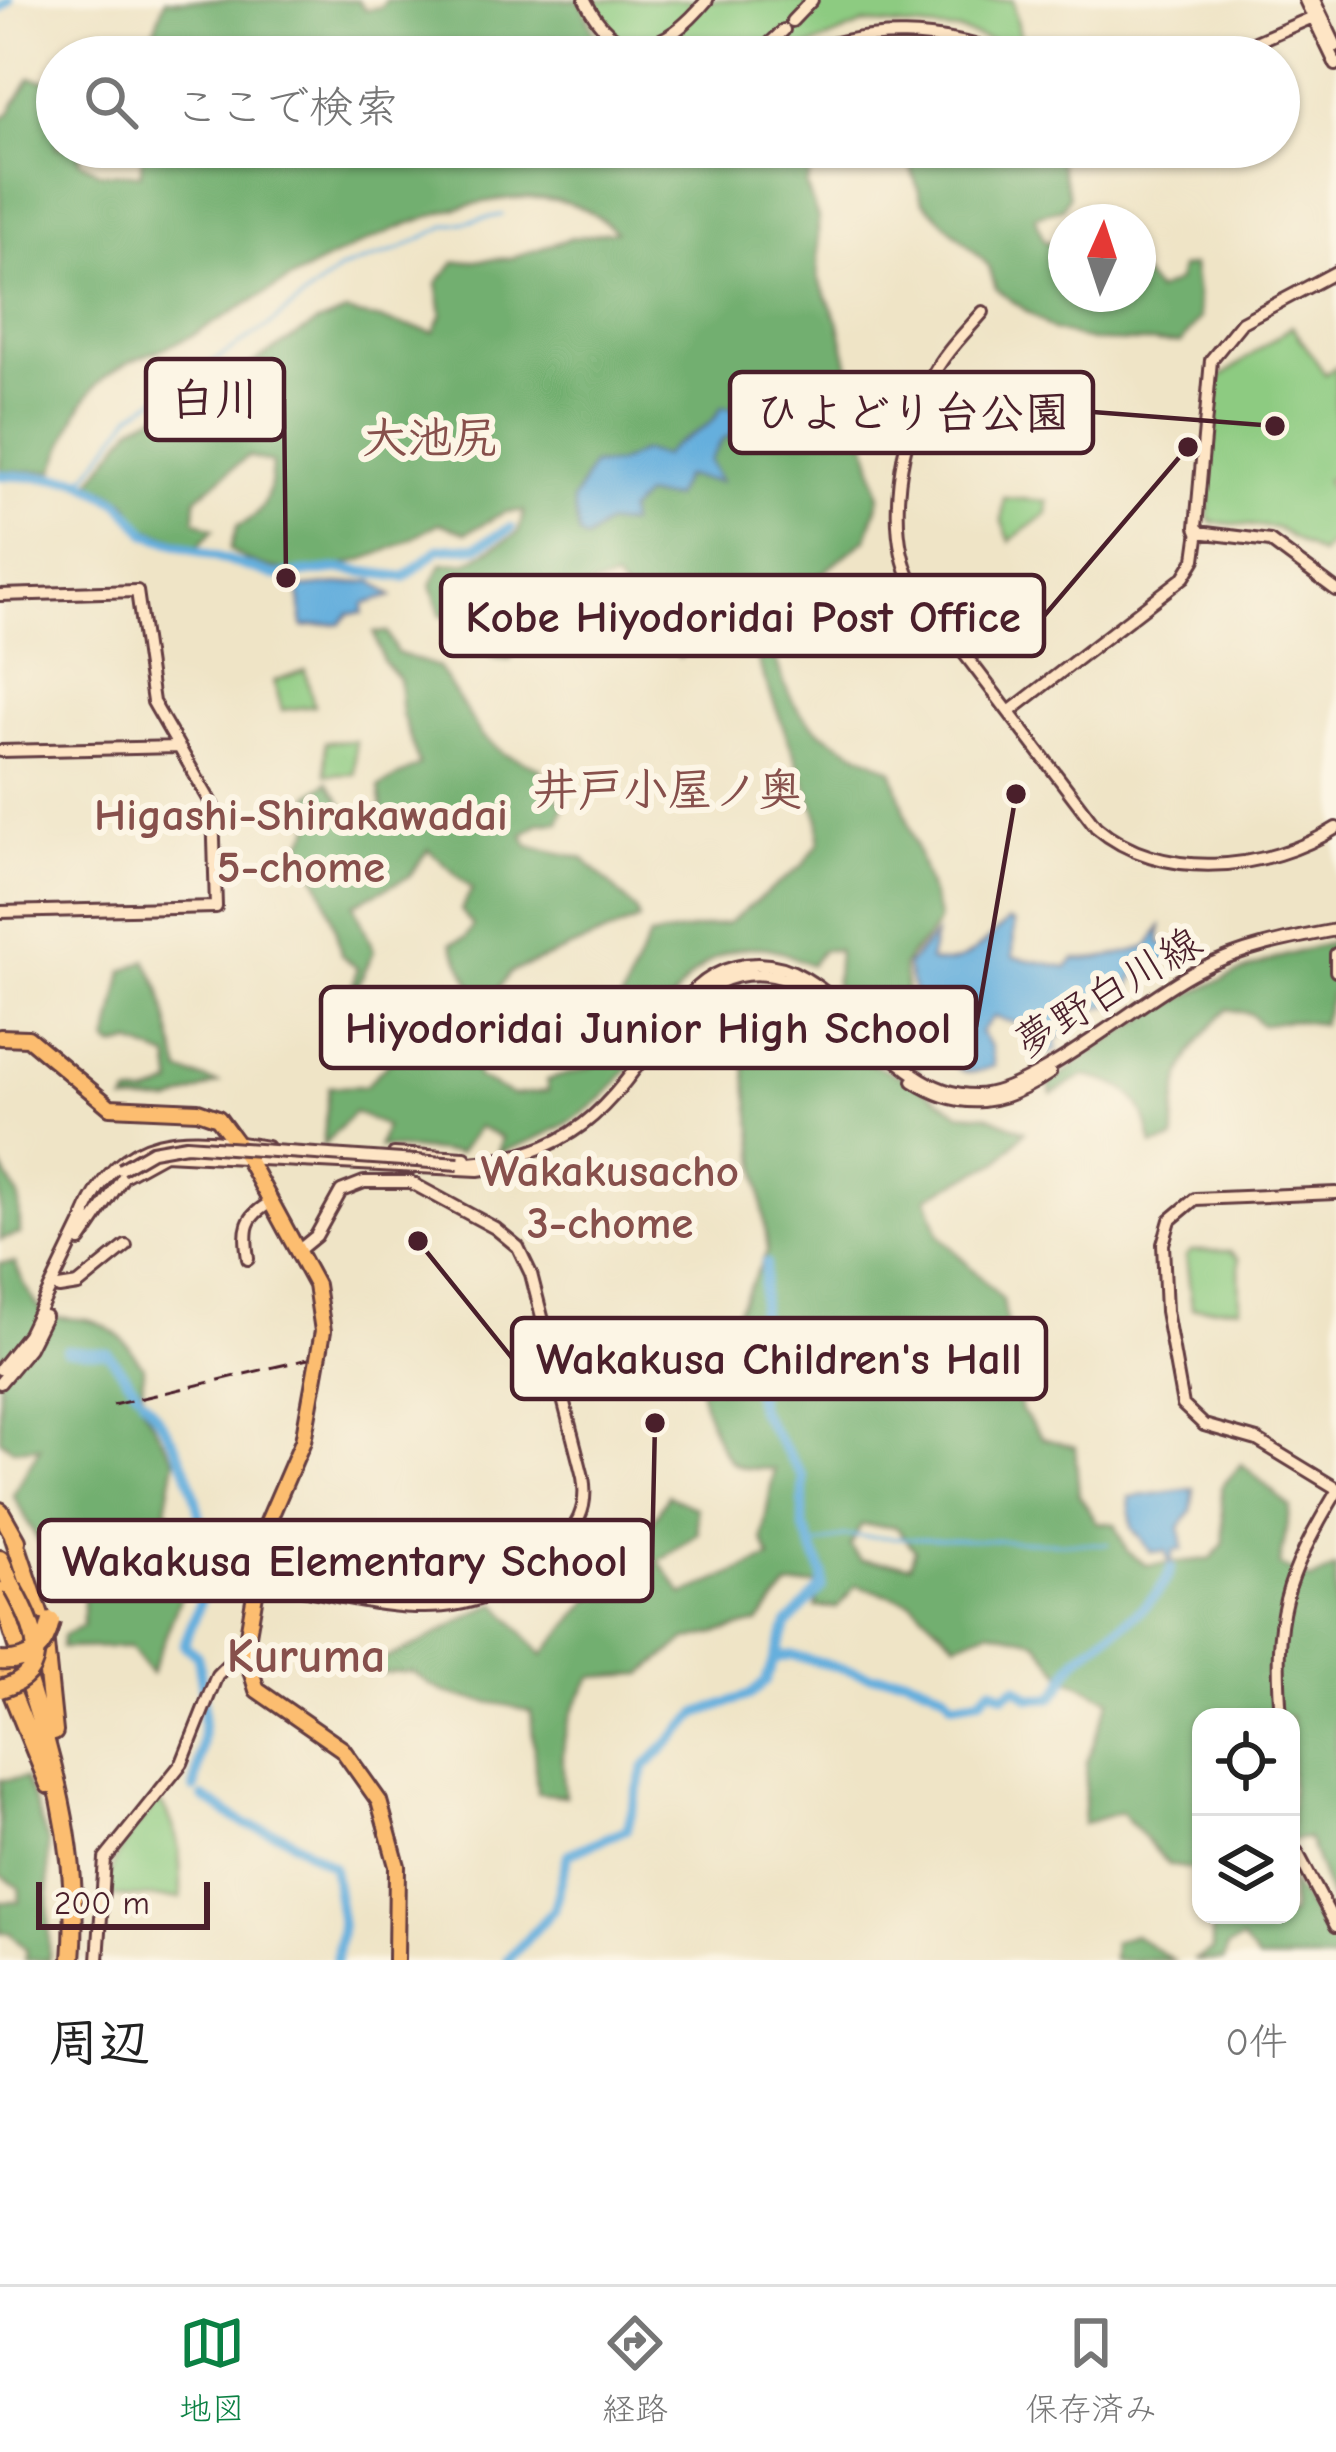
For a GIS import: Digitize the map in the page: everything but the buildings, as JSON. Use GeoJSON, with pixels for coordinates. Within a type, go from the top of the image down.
{"type":"FeatureCollection","features":[{"type":"Feature","properties":{"kind":"highway"},"geometry":{"type":"LineString","coordinates":[[0,1511],[40,1583],[51,1622],[37,1652],[0,1662],[32,1733],[57,1809]]}},
{"type":"Feature","properties":{"kind":"highway"},"geometry":{"type":"LineString","coordinates":[[13,1535],[43,1624],[69,1835],[72,1960]]}},
{"type":"Feature","properties":{"kind":"highway"},"geometry":{"type":"LineString","coordinates":[[0,1559],[69,1835]]}},
{"type":"Feature","properties":{"kind":"highway"},"geometry":{"type":"LineString","coordinates":[[0,1689],[25,1676],[37,1655],[35,1631],[6,1590]]}},
{"type":"Feature","properties":{"kind":"highway"},"geometry":{"type":"LineString","coordinates":[[0,1616],[57,1809],[64,1876],[62,1960]]}},
{"type":"Feature","properties":{"kind":"main road"},"geometry":{"type":"LineString","coordinates":[[0,1037],[28,1038],[110,1107],[198,1111],[224,1124],[246,1148],[316,1285],[323,1330],[304,1441],[267,1524],[246,1661],[261,1694],[333,1741],[376,1796],[397,1866],[396,1960]]}},
{"type":"Feature","properties":{"kind":"street"},"geometry":{"type":"LineString","coordinates":[[586,0],[604,31],[612,36]]}},
{"type":"Feature","properties":{"kind":"street"},"geometry":{"type":"LineString","coordinates":[[671,36],[679,33],[706,0]]}},
{"type":"Feature","properties":{"kind":"street"},"geometry":{"type":"LineString","coordinates":[[776,36],[812,0]]}},
{"type":"Feature","properties":{"kind":"street"},"geometry":{"type":"LineString","coordinates":[[1305,0],[1336,46]]}},
{"type":"Feature","properties":{"kind":"street"},"geometry":{"type":"LineString","coordinates":[[1314,0],[1336,65]]}},
{"type":"Feature","properties":{"kind":"street"},"geometry":{"type":"LineString","coordinates":[[1273,36],[1318,18]]}},
{"type":"Feature","properties":{"kind":"street"},"geometry":{"type":"LineString","coordinates":[[1282,36],[1318,18]]}},
{"type":"Feature","properties":{"kind":"street"},"geometry":{"type":"LineString","coordinates":[[876,36],[938,36]]}},
{"type":"Feature","properties":{"kind":"street"},"geometry":{"type":"LineString","coordinates":[[1009,712],[1177,584],[1195,560],[1211,360],[1242,322],[1336,276]]}},
{"type":"Feature","properties":{"kind":"street"},"geometry":{"type":"LineString","coordinates":[[983,312],[929,381],[895,520],[902,563],[914,586],[1096,827],[1144,858],[1172,863],[1260,859],[1314,842],[1336,827]]}},
{"type":"Feature","properties":{"kind":"street"},"geometry":{"type":"LineString","coordinates":[[1198,528],[1270,541],[1336,585]]}},
{"type":"Feature","properties":{"kind":"street"},"geometry":{"type":"LineString","coordinates":[[0,595],[136,591],[153,701],[214,809],[216,908],[0,912]]}},
{"type":"Feature","properties":{"kind":"street"},"geometry":{"type":"LineString","coordinates":[[0,751],[178,747]]}},
{"type":"Feature","properties":{"kind":"street","name":"夢野白川線"},"geometry":{"type":"LineString","coordinates":[[0,1369],[28,1334],[85,1216],[121,1169],[152,1151],[186,1145],[459,1164],[501,1164],[554,1153],[595,1127],[622,1100],[694,1000],[737,975],[767,973],[799,984],[919,1085],[953,1101],[982,1103],[1018,1094],[1212,970],[1256,953],[1336,933]]}},
{"type":"Feature","properties":{"kind":"street"},"geometry":{"type":"LineString","coordinates":[[1336,954],[1336,971]]}},
{"type":"Feature","properties":{"kind":"street"},"geometry":{"type":"LineString","coordinates":[[85,1216],[100,1182],[138,1150],[183,1139],[334,1157],[501,1164]]}},
{"type":"Feature","properties":{"kind":"street"},"geometry":{"type":"LineString","coordinates":[[80,1241],[111,1190],[147,1160],[246,1148]]}},
{"type":"Feature","properties":{"kind":"street"},"geometry":{"type":"LineString","coordinates":[[255,1581],[437,1609],[470,1605],[500,1595],[529,1576],[572,1532],[585,1506],[583,1478],[531,1274],[518,1247],[495,1228],[410,1183],[364,1182],[334,1198],[316,1236],[299,1250]]}},
{"type":"Feature","properties":{"kind":"street"},"geometry":{"type":"LineString","coordinates":[[1280,1708],[1276,1646],[1286,1588],[1336,1490],[1257,1440],[1204,1425],[1183,1405],[1166,1311],[1163,1244],[1170,1220],[1195,1199],[1336,1193]]}},
{"type":"Feature","properties":{"kind":"street","name":"夢野白川線"},"geometry":{"type":"LineString","coordinates":[[0,1383],[29,1348],[98,1198]]}},
{"type":"Feature","properties":{"kind":"street"},"geometry":{"type":"LineString","coordinates":[[248,1259],[244,1231],[253,1212],[272,1202]]}},
{"type":"Feature","properties":{"kind":"street"},"geometry":{"type":"LineString","coordinates":[[59,1288],[78,1285],[126,1246]]}},
{"type":"Feature","properties":{"kind":"street"},"geometry":{"type":"LineString","coordinates":[[98,1960],[105,1859],[190,1748],[214,1681],[226,1666],[246,1661]]}},
{"type":"Feature","properties":{"kind":"street"},"geometry":{"type":"LineString","coordinates":[[1300,1858],[1336,1926]]}},
{"type":"Feature","properties":{"kind":"green space"},"geometry":{"type":"Polygon","coordinates":[[[165,0],[357,0],[366,10],[381,7],[386,0],[580,0],[595,36],[152,36],[165,0]]]}},
{"type":"Feature","properties":{"kind":"green space"},"geometry":{"type":"Polygon","coordinates":[[[584,0],[1013,0],[1020,36],[976,36],[865,23],[835,36],[602,36],[584,0]]]}},
{"type":"Feature","properties":{"kind":"green space"},"geometry":{"type":"Polygon","coordinates":[[[30,78],[36,79],[36,168],[92,168],[100,173],[141,174],[141,168],[812,168],[806,186],[818,218],[818,278],[838,321],[880,497],[867,538],[787,601],[770,636],[787,690],[809,722],[892,770],[939,919],[903,966],[918,1068],[835,992],[838,950],[822,950],[811,965],[773,949],[738,949],[712,959],[691,977],[622,1076],[604,1096],[554,1130],[498,1153],[502,1138],[478,1127],[459,1153],[379,1147],[385,1126],[354,1112],[323,1146],[329,1087],[365,1086],[403,1048],[467,1036],[500,1060],[475,1067],[478,1078],[513,1095],[548,1091],[547,1080],[592,1067],[649,937],[728,923],[803,865],[819,843],[819,819],[745,628],[712,602],[696,615],[680,657],[615,580],[576,590],[563,601],[570,620],[549,640],[524,638],[510,659],[486,653],[463,619],[441,616],[431,585],[442,564],[466,563],[518,533],[524,511],[505,512],[466,533],[439,523],[391,549],[336,567],[281,570],[230,550],[237,526],[255,516],[265,502],[272,463],[248,456],[196,498],[195,520],[214,530],[197,547],[141,527],[127,501],[91,482],[133,426],[211,389],[317,323],[346,312],[434,332],[442,314],[437,283],[455,262],[512,258],[568,239],[615,231],[574,205],[523,198],[466,206],[405,225],[106,376],[81,407],[54,471],[0,471],[0,119],[9,114],[30,78]]]}},
{"type":"Feature","properties":{"kind":"green space"},"geometry":{"type":"Polygon","coordinates":[[[911,168],[1061,168],[1069,196],[1065,204],[1048,204],[1048,212],[1035,216],[1048,242],[1048,312],[1156,312],[1156,291],[1177,281],[1180,268],[1193,265],[1200,318],[1181,343],[1091,341],[1053,330],[996,289],[989,266],[922,201],[911,168]]]}},
{"type":"Feature","properties":{"kind":"green space"},"geometry":{"type":"Polygon","coordinates":[[[1292,326],[1325,374],[1336,367],[1336,475],[1326,480],[1336,497],[1336,536],[1320,554],[1276,528],[1212,522],[1208,516],[1218,379],[1292,326]]]}},
{"type":"Feature","properties":{"kind":"green space"},"geometry":{"type":"Polygon","coordinates":[[[1004,498],[1048,501],[1047,514],[1010,541],[1002,522],[1004,498]]]}},
{"type":"Feature","properties":{"kind":"green space"},"geometry":{"type":"Polygon","coordinates":[[[387,632],[397,653],[438,667],[482,736],[504,754],[540,768],[544,785],[564,806],[559,822],[539,823],[523,835],[528,846],[583,858],[636,910],[639,920],[511,972],[483,1009],[451,943],[466,938],[473,926],[461,910],[472,889],[428,849],[410,876],[354,904],[374,951],[343,1018],[340,996],[353,985],[357,968],[341,955],[326,899],[300,846],[311,828],[310,795],[328,782],[352,818],[382,808],[379,787],[419,765],[402,714],[399,679],[383,661],[374,633],[387,632]]]}},
{"type":"Feature","properties":{"kind":"green space"},"geometry":{"type":"Polygon","coordinates":[[[305,670],[314,706],[282,710],[274,681],[305,670]]]}},
{"type":"Feature","properties":{"kind":"green space"},"geometry":{"type":"Polygon","coordinates":[[[355,741],[355,774],[326,775],[325,742],[355,741]]]}},
{"type":"Feature","properties":{"kind":"green space"},"geometry":{"type":"Polygon","coordinates":[[[1336,942],[1328,958],[1336,979],[1322,1024],[1289,1020],[1261,1025],[1251,1014],[1228,1009],[1201,1039],[1179,1084],[1174,1140],[1153,1146],[1140,1106],[1114,1085],[1084,1076],[1052,1094],[1049,1085],[1082,1060],[1185,997],[1258,965],[1336,942]]]}},
{"type":"Feature","properties":{"kind":"green space"},"geometry":{"type":"Polygon","coordinates":[[[146,960],[160,989],[181,1072],[218,1083],[173,1102],[125,1102],[129,1096],[147,1096],[173,1085],[169,1058],[131,1043],[114,1047],[108,1042],[123,971],[146,960]]]}},
{"type":"Feature","properties":{"kind":"green space"},"geometry":{"type":"Polygon","coordinates":[[[774,1038],[855,1057],[910,1080],[960,1113],[986,1115],[1025,1131],[999,1161],[927,1197],[939,1235],[1003,1300],[1021,1410],[1042,1438],[1075,1447],[1079,1495],[1097,1522],[1115,1524],[1127,1551],[1146,1565],[1211,1559],[1224,1543],[1221,1487],[1242,1464],[1290,1507],[1280,1566],[1311,1580],[1336,1567],[1336,1913],[1308,1838],[1300,1839],[1300,1708],[1192,1708],[1192,1869],[1169,1865],[1121,1812],[1083,1824],[1087,1761],[1110,1699],[1065,1677],[1036,1641],[989,1630],[956,1643],[912,1602],[856,1585],[837,1608],[816,1607],[818,1584],[788,1587],[758,1623],[686,1640],[643,1674],[592,1677],[565,1734],[565,1796],[537,1793],[531,1712],[454,1695],[414,1672],[366,1674],[364,1664],[415,1646],[497,1603],[543,1655],[644,1537],[668,1495],[696,1508],[698,1533],[659,1561],[683,1595],[770,1558],[762,1539],[774,1469],[738,1466],[721,1448],[702,1398],[687,1331],[732,1321],[768,1250],[743,1052],[774,1038]],[[861,1525],[850,1546],[861,1560],[910,1565],[915,1550],[896,1527],[861,1525]]]}},
{"type":"Feature","properties":{"kind":"green space"},"geometry":{"type":"Polygon","coordinates":[[[0,1164],[19,1197],[20,1234],[0,1240],[0,1164]]]}},
{"type":"Feature","properties":{"kind":"green space"},"geometry":{"type":"Polygon","coordinates":[[[1191,1251],[1230,1251],[1239,1259],[1240,1307],[1192,1308],[1186,1256],[1191,1251]]]}},
{"type":"Feature","properties":{"kind":"green space"},"geometry":{"type":"Polygon","coordinates":[[[0,1263],[15,1263],[27,1290],[50,1315],[101,1324],[122,1338],[143,1366],[142,1405],[175,1460],[166,1509],[186,1534],[184,1588],[151,1674],[130,1647],[61,1648],[62,1636],[83,1626],[83,1593],[75,1567],[50,1563],[13,1495],[40,1447],[13,1449],[0,1439],[0,1263]]]}},
{"type":"Feature","properties":{"kind":"green space"},"geometry":{"type":"Polygon","coordinates":[[[25,1778],[48,1842],[49,1960],[25,1960],[27,1951],[10,1933],[0,1933],[0,1902],[19,1902],[20,1888],[0,1875],[0,1780],[25,1778]]]}},
{"type":"Feature","properties":{"kind":"green space"},"geometry":{"type":"Polygon","coordinates":[[[158,1801],[175,1834],[181,1898],[106,1896],[117,1856],[158,1801]]]}},
{"type":"Feature","properties":{"kind":"green space"},"geometry":{"type":"Polygon","coordinates":[[[1300,1895],[1336,1948],[1336,1960],[1258,1960],[1242,1940],[1227,1947],[1224,1960],[1193,1960],[1212,1950],[1212,1925],[1300,1924],[1300,1895]]]}},
{"type":"Feature","properties":{"kind":"green space"},"geometry":{"type":"Polygon","coordinates":[[[1134,1935],[1173,1960],[1113,1960],[1114,1942],[1134,1935]]]}},
{"type":"Feature","properties":{"kind":"water"},"geometry":{"type":"Polygon","coordinates":[[[722,407],[761,410],[746,418],[741,431],[723,439],[709,461],[720,482],[684,476],[673,498],[644,496],[628,512],[629,524],[606,524],[586,540],[579,535],[573,501],[592,465],[616,464],[643,451],[663,456],[709,424],[722,407]]]}},
{"type":"Feature","properties":{"kind":"water"},"geometry":{"type":"Polygon","coordinates":[[[372,581],[392,596],[364,604],[363,613],[349,614],[341,623],[303,627],[299,588],[372,581]]]}},
{"type":"Feature","properties":{"kind":"water"},"geometry":{"type":"Polygon","coordinates":[[[1009,921],[1014,923],[1013,957],[1067,967],[1074,959],[1148,947],[1161,927],[1160,943],[1176,950],[1162,965],[1134,975],[1125,1002],[1073,1013],[1070,1030],[1056,1040],[1057,1050],[1040,1057],[1034,1054],[1029,1027],[994,1017],[980,1032],[991,1047],[994,1066],[967,1072],[951,1061],[935,1037],[907,965],[935,935],[929,961],[954,962],[1009,921]]]}},
{"type":"Feature","properties":{"kind":"water"},"geometry":{"type":"Polygon","coordinates":[[[1194,1489],[1191,1512],[1180,1527],[1183,1549],[1174,1550],[1170,1568],[1166,1551],[1151,1552],[1132,1528],[1129,1497],[1194,1489]]]}},
{"type":"Feature","properties":{"kind":"waterway"},"geometry":{"type":"LineString","coordinates":[[0,9],[9,0]]}},
{"type":"Feature","properties":{"kind":"waterway"},"geometry":{"type":"LineString","coordinates":[[77,479],[88,475],[132,414],[268,326],[341,269],[398,250],[446,226],[502,215]]}},
{"type":"Feature","properties":{"kind":"waterway"},"geometry":{"type":"LineString","coordinates":[[0,475],[77,479],[119,502],[147,534],[275,576],[340,569],[405,577],[439,549],[476,547],[511,528]]}},
{"type":"Feature","properties":{"kind":"waterway"},"geometry":{"type":"LineString","coordinates":[[508,1960],[554,1909],[568,1854],[627,1829],[644,1768],[698,1713],[750,1695],[766,1681],[787,1625],[822,1587],[823,1574],[803,1526],[803,1477],[759,1410],[753,1378],[766,1263]]}},
{"type":"Feature","properties":{"kind":"waterway"},"geometry":{"type":"LineString","coordinates":[[66,1350],[108,1353],[138,1392]]}},
{"type":"Feature","properties":{"kind":"waterway"},"geometry":{"type":"LineString","coordinates":[[143,1399],[174,1443],[200,1519],[200,1601],[184,1645],[197,1655],[203,1689],[194,1789]]}},
{"type":"Feature","properties":{"kind":"waterway"},"geometry":{"type":"LineString","coordinates":[[810,1547],[844,1536],[1108,1544]]}},
{"type":"Feature","properties":{"kind":"waterway"},"geometry":{"type":"LineString","coordinates":[[776,1658],[791,1655],[872,1676],[904,1676],[945,1693],[953,1703],[980,1699],[991,1688],[1004,1695],[1016,1687],[1030,1698],[1051,1698],[1076,1660],[1143,1607],[1171,1568]]}},
{"type":"Feature","properties":{"kind":"waterway"},"geometry":{"type":"LineString","coordinates":[[203,1797],[246,1825],[283,1835],[333,1867],[342,1925],[336,1960]]}},
{"type":"Feature","properties":{"kind":"railway"},"geometry":{"type":"LineString","coordinates":[[113,1405],[308,1359]]}},
{"type":"Feature","properties":{"kind":"place","name":"ひよどり台公園"},"geometry":{"type":"Point","coordinates":[1275,426]}},
{"type":"Feature","properties":{"kind":"place","name":"Kobe Hiyodoridai Post Office"},"geometry":{"type":"Point","coordinates":[1188,447]}},
{"type":"Feature","properties":{"kind":"place","name":"白川"},"geometry":{"type":"Point","coordinates":[286,578]}},
{"type":"Feature","properties":{"kind":"place","name":"Hiyodoridai Junior High School"},"geometry":{"type":"Point","coordinates":[1016,794]}},
{"type":"Feature","properties":{"kind":"place","name":"Wakakusa Children's Hall"},"geometry":{"type":"Point","coordinates":[418,1241]}},
{"type":"Feature","properties":{"kind":"place","name":"Wakakusa Elementary School"},"geometry":{"type":"Point","coordinates":[655,1423]}},
{"type":"Feature","properties":{"kind":"district","name":"大池尻"},"geometry":{"type":"Point","coordinates":[430,437]}},
{"type":"Feature","properties":{"kind":"district","name":"井戸小屋ノ奥"},"geometry":{"type":"Point","coordinates":[668,789]}},
{"type":"Feature","properties":{"kind":"district","name":"Higashi-Shirakawadai 5-chome"},"geometry":{"type":"Point","coordinates":[301,840]}},
{"type":"Feature","properties":{"kind":"district","name":"Wakakusacho 3-chome"},"geometry":{"type":"Point","coordinates":[610,1196]}},
{"type":"Feature","properties":{"kind":"district","name":"Kuruma"},"geometry":{"type":"Point","coordinates":[306,1655]}}]}
